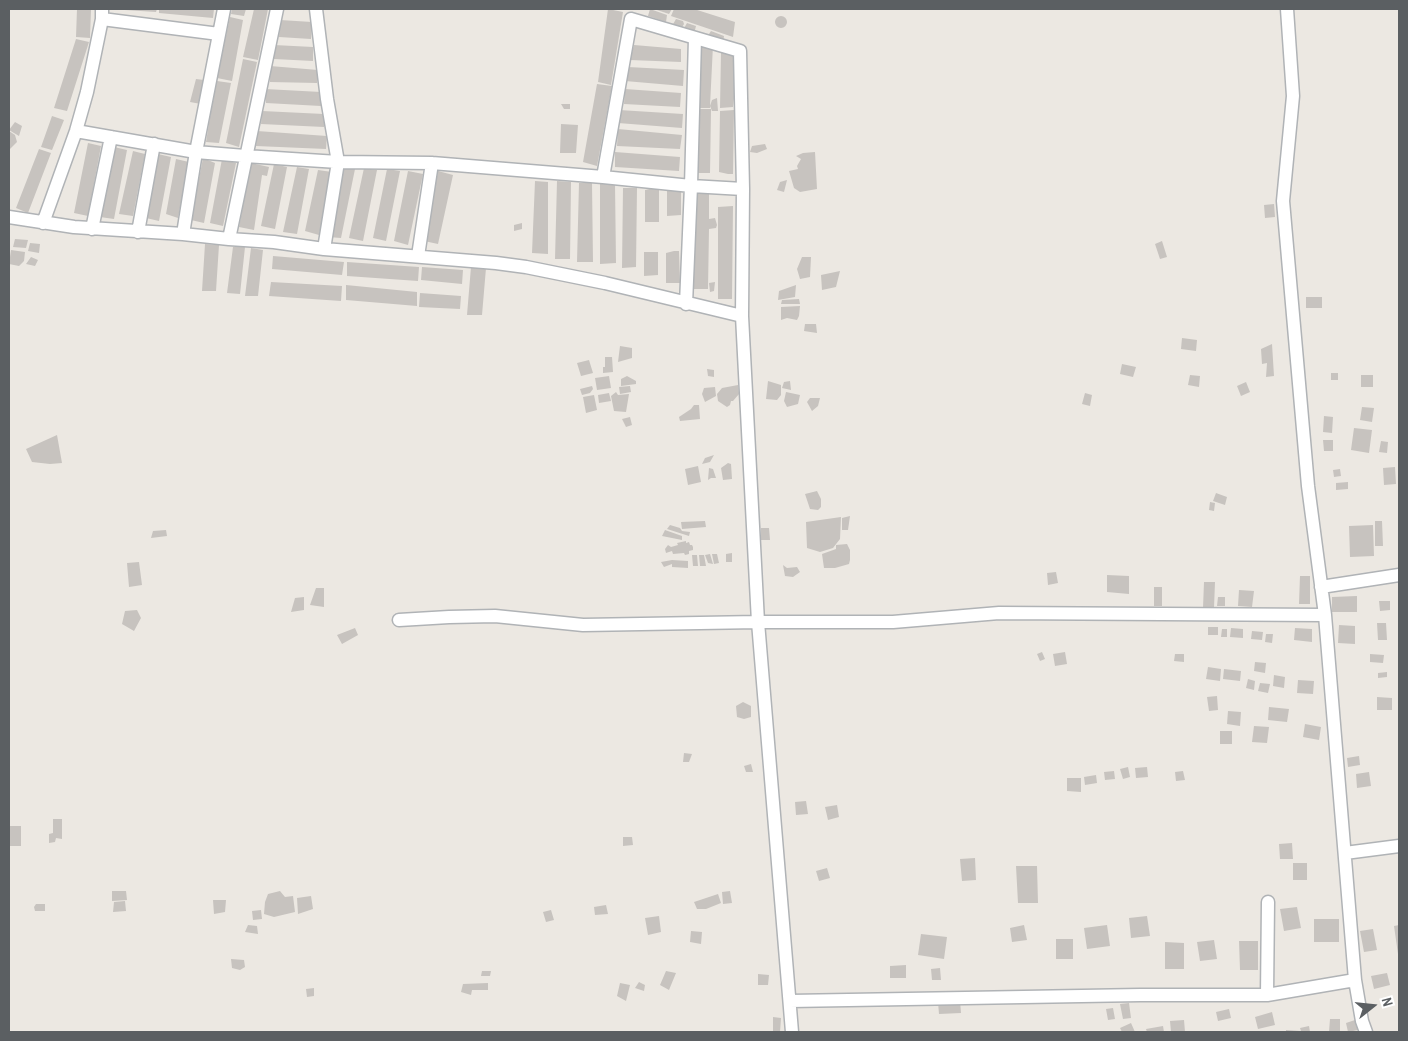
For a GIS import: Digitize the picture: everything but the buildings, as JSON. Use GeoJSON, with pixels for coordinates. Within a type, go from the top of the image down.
{"type":"FeatureCollection","features":[{"type":"Feature","properties":{"kind":"street"},"geometry":{"type":"LineString","coordinates":[[183,234],[196,152],[224,9]]}},
{"type":"Feature","properties":{"kind":"street"},"geometry":{"type":"LineString","coordinates":[[228,239],[277,9]]}},
{"type":"Feature","properties":{"kind":"street"},"geometry":{"type":"LineString","coordinates":[[316,9],[327,98],[338,162],[324,249]]}},
{"type":"Feature","properties":{"kind":"street"},"geometry":{"type":"LineString","coordinates":[[1287,9],[1293,96],[1283,201],[1308,486],[1325,615],[1355,980],[1362,1021],[1366,1032]]}},
{"type":"Feature","properties":{"kind":"street"},"geometry":{"type":"LineString","coordinates":[[43,223],[76,131],[87,92],[102,14],[219,34]]}},
{"type":"Feature","properties":{"kind":"street"},"geometry":{"type":"LineString","coordinates":[[603,177],[631,19],[740,51],[743,189],[742,316],[758,622],[792,1032]]}},
{"type":"Feature","properties":{"kind":"street"},"geometry":{"type":"LineString","coordinates":[[686,304],[695,38]]}},
{"type":"Feature","properties":{"kind":"street"},"geometry":{"type":"LineString","coordinates":[[76,131],[196,152],[338,162],[432,163],[743,189]]}},
{"type":"Feature","properties":{"kind":"street"},"geometry":{"type":"LineString","coordinates":[[92,229],[111,137]]}},
{"type":"Feature","properties":{"kind":"street"},"geometry":{"type":"LineString","coordinates":[[138,232],[154,144]]}},
{"type":"Feature","properties":{"kind":"street"},"geometry":{"type":"LineString","coordinates":[[418,256],[432,163]]}},
{"type":"Feature","properties":{"kind":"street"},"geometry":{"type":"LineString","coordinates":[[9,217],[58,226],[183,234],[526,267],[605,283],[742,316]]}},
{"type":"Feature","properties":{"kind":"street"},"geometry":{"type":"LineString","coordinates":[[1321,587],[1399,575]]}},
{"type":"Feature","properties":{"kind":"street"},"geometry":{"type":"LineString","coordinates":[[399,620],[495,616],[583,625],[893,622],[999,613],[1325,615]]}},
{"type":"Feature","properties":{"kind":"street"},"geometry":{"type":"LineString","coordinates":[[1345,853],[1399,846]]}},
{"type":"Feature","properties":{"kind":"street"},"geometry":{"type":"LineString","coordinates":[[1266,995],[1268,902]]}},
{"type":"Feature","properties":{"kind":"street"},"geometry":{"type":"LineString","coordinates":[[790,1001],[1140,995],[1266,995],[1355,980]]}}]}
